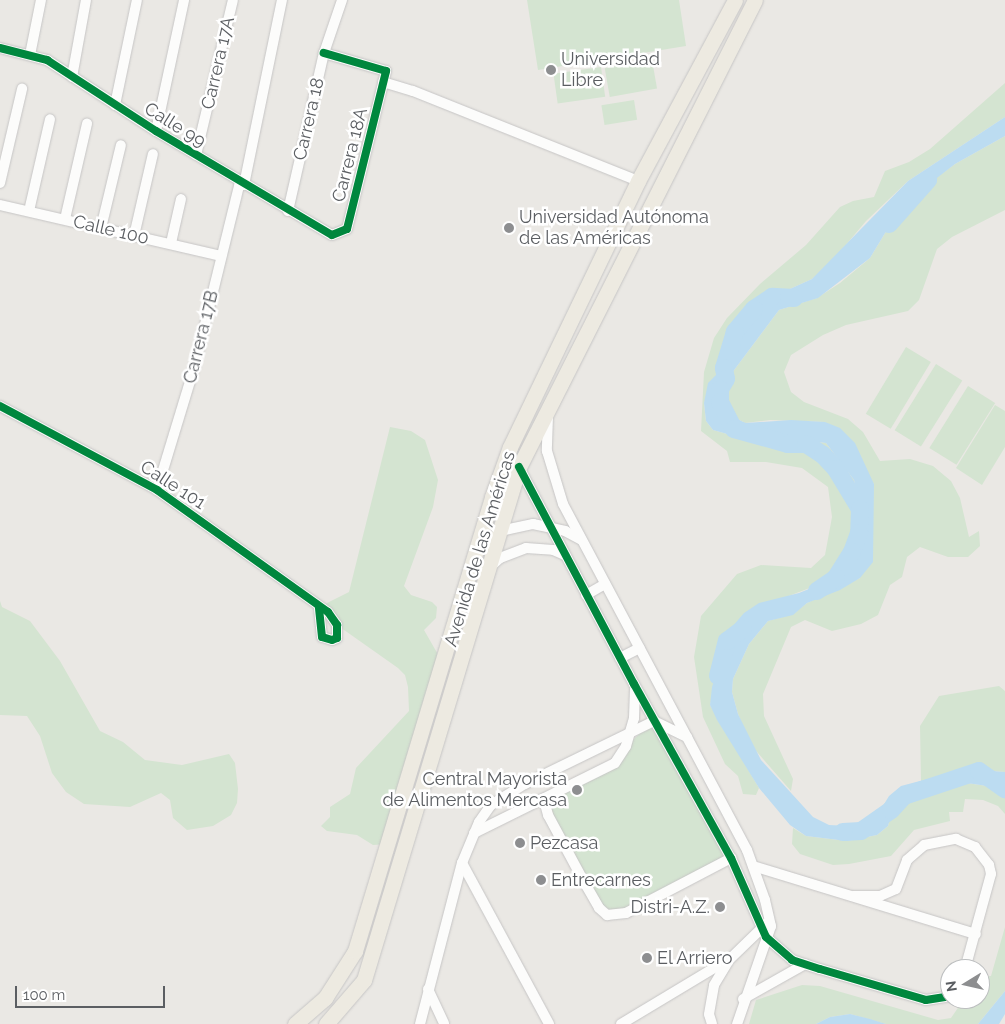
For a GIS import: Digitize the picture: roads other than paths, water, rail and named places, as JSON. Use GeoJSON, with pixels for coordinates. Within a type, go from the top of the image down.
{"type":"FeatureCollection","features":[{"type":"Feature","properties":{"kind":"highway","name":"Avenida de las Américas"},"geometry":{"type":"LineString","coordinates":[[295,1024],[325,998],[355,950],[510,447],[638,181],[734,0]]}},
{"type":"Feature","properties":{"kind":"highway","name":"Avenida de las Américas"},"geometry":{"type":"LineString","coordinates":[[326,1024],[364,980],[520,467],[755,0]]}},
{"type":"Feature","properties":{"kind":"highway"},"geometry":{"type":"LineString","coordinates":[[510,447],[520,467]]}},
{"type":"Feature","properties":{"kind":"highway"},"geometry":{"type":"LineString","coordinates":[[477,554],[500,532]]}},
{"type":"Feature","properties":{"kind":"street"},"geometry":{"type":"LineString","coordinates":[[30,55],[41,0]]}},
{"type":"Feature","properties":{"kind":"street"},"geometry":{"type":"LineString","coordinates":[[72,77],[86,0]]}},
{"type":"Feature","properties":{"kind":"street"},"geometry":{"type":"LineString","coordinates":[[115,105],[137,0]]}},
{"type":"Feature","properties":{"kind":"street"},"geometry":{"type":"LineString","coordinates":[[156,131],[184,0]]}},
{"type":"Feature","properties":{"kind":"street","name":"Carrera 17A"},"geometry":{"type":"LineString","coordinates":[[196,155],[233,0]]}},
{"type":"Feature","properties":{"kind":"street","name":"Carrera 17B"},"geometry":{"type":"LineString","coordinates":[[157,490],[195,365],[221,256],[242,184],[282,0]]}},
{"type":"Feature","properties":{"kind":"street","name":"Carrera 18"},"geometry":{"type":"LineString","coordinates":[[288,211],[324,53],[342,0]]}},
{"type":"Feature","properties":{"kind":"street","name":"Calle 99"},"geometry":{"type":"LineString","coordinates":[[0,48],[47,60],[156,131],[332,236]]}},
{"type":"Feature","properties":{"kind":"street","name":"Carrera 18A"},"geometry":{"type":"LineString","coordinates":[[324,53],[386,71],[347,229],[332,236]]}},
{"type":"Feature","properties":{"kind":"street"},"geometry":{"type":"LineString","coordinates":[[383,82],[413,91],[638,181]]}},
{"type":"Feature","properties":{"kind":"street"},"geometry":{"type":"LineString","coordinates":[[0,183],[22,89]]}},
{"type":"Feature","properties":{"kind":"street"},"geometry":{"type":"LineString","coordinates":[[29,211],[50,118]]}},
{"type":"Feature","properties":{"kind":"street"},"geometry":{"type":"LineString","coordinates":[[65,219],[86,124]]}},
{"type":"Feature","properties":{"kind":"street"},"geometry":{"type":"LineString","coordinates":[[101,228],[121,145]]}},
{"type":"Feature","properties":{"kind":"street"},"geometry":{"type":"LineString","coordinates":[[134,236],[154,154]]}},
{"type":"Feature","properties":{"kind":"street"},"geometry":{"type":"LineString","coordinates":[[170,243],[181,199]]}},
{"type":"Feature","properties":{"kind":"street","name":"Calle 100"},"geometry":{"type":"LineString","coordinates":[[0,205],[221,256]]}},
{"type":"Feature","properties":{"kind":"street","name":"Calle 101"},"geometry":{"type":"LineString","coordinates":[[0,406],[157,490],[319,607]]}},
{"type":"Feature","properties":{"kind":"street"},"geometry":{"type":"LineString","coordinates":[[548,409],[546,438],[551,472],[580,539],[690,739],[737,831],[753,866],[771,921],[763,932],[731,958],[621,1024]]}},
{"type":"Feature","properties":{"kind":"street"},"geometry":{"type":"LineString","coordinates":[[520,467],[634,684],[731,858],[763,932],[778,950],[806,964],[914,998],[935,1001],[940,999]]}},
{"type":"Feature","properties":{"kind":"street"},"geometry":{"type":"LineString","coordinates":[[500,532],[533,524],[550,526],[580,539]]}},
{"type":"Feature","properties":{"kind":"street"},"geometry":{"type":"LineString","coordinates":[[490,567],[500,558],[526,548],[553,550],[565,555]]}},
{"type":"Feature","properties":{"kind":"street"},"geometry":{"type":"LineString","coordinates":[[586,595],[605,584]]}},
{"type":"Feature","properties":{"kind":"street"},"geometry":{"type":"LineString","coordinates":[[620,658],[640,648]]}},
{"type":"Feature","properties":{"kind":"street"},"geometry":{"type":"LineString","coordinates":[[474,833],[606,770],[616,763],[626,746],[636,708],[634,684]]}},
{"type":"Feature","properties":{"kind":"street"},"geometry":{"type":"LineString","coordinates":[[420,1024],[427,988],[462,863],[484,812],[503,796],[654,721],[666,724],[690,739]]}},
{"type":"Feature","properties":{"kind":"street"},"geometry":{"type":"LineString","coordinates":[[626,746],[654,721]]}},
{"type":"Feature","properties":{"kind":"street"},"geometry":{"type":"LineString","coordinates":[[544,800],[548,815],[583,880],[599,908],[607,915],[626,913],[731,858],[737,831]]}},
{"type":"Feature","properties":{"kind":"street"},"geometry":{"type":"LineString","coordinates":[[853,896],[880,896],[896,889],[907,860],[924,845],[944,839],[966,842],[984,856],[991,874],[968,959]]}},
{"type":"Feature","properties":{"kind":"street"},"geometry":{"type":"LineString","coordinates":[[462,863],[549,1024]]}},
{"type":"Feature","properties":{"kind":"street"},"geometry":{"type":"LineString","coordinates":[[753,866],[976,934]]}},
{"type":"Feature","properties":{"kind":"street"},"geometry":{"type":"LineString","coordinates":[[737,1024],[763,932]]}},
{"type":"Feature","properties":{"kind":"street"},"geometry":{"type":"LineString","coordinates":[[712,1024],[709,1014],[714,985],[731,958]]}},
{"type":"Feature","properties":{"kind":"street"},"geometry":{"type":"LineString","coordinates":[[744,999],[806,964]]}},
{"type":"Feature","properties":{"kind":"street"},"geometry":{"type":"LineString","coordinates":[[427,988],[444,1024]]}},
{"type":"Feature","properties":{"kind":"water"},"geometry":{"type":"Polygon","coordinates":[[[1005,117],[1005,136],[955,164],[902,205],[870,258],[818,298],[779,310],[720,389],[720,402],[725,412],[745,423],[791,420],[825,422],[840,428],[855,443],[874,484],[873,562],[860,578],[840,590],[807,603],[793,615],[768,621],[749,644],[733,679],[732,692],[738,714],[761,760],[813,817],[829,825],[849,826],[864,826],[875,819],[889,796],[901,786],[965,769],[1005,772],[1005,794],[994,787],[946,780],[904,796],[894,804],[888,826],[877,835],[847,841],[806,836],[790,825],[759,788],[717,720],[710,705],[712,687],[732,627],[744,613],[759,603],[799,593],[836,578],[849,568],[859,533],[860,509],[854,480],[826,443],[784,438],[745,439],[713,430],[706,421],[704,403],[708,383],[717,374],[722,350],[748,317],[772,297],[812,279],[908,181],[1005,117]]]}},
{"type":"Feature","properties":{"kind":"water"},"geometry":{"type":"Polygon","coordinates":[[[1005,991],[1005,1014],[999,1024],[978,1024],[1005,991]]]}},
{"type":"Feature","properties":{"kind":"water"},"geometry":{"type":"Polygon","coordinates":[[[850,1014],[886,1024],[816,1024],[830,1017],[850,1014]]]}},
{"type":"Feature","properties":{"kind":"waterway"},"geometry":{"type":"LineString","coordinates":[[889,224],[928,180]]}},
{"type":"Feature","properties":{"kind":"waterway"},"geometry":{"type":"LineString","coordinates":[[794,298],[772,297],[754,309],[735,332],[724,368],[726,379],[720,389],[720,402],[734,429],[788,444],[806,444],[823,455],[836,469],[860,509],[859,533],[852,552],[836,578],[817,591]]}},
{"type":"Feature","properties":{"kind":"waterway"},"geometry":{"type":"LineString","coordinates":[[718,676],[727,641],[743,629]]}},
{"type":"Feature","properties":{"kind":"waterway"},"geometry":{"type":"LineString","coordinates":[[843,832],[861,831],[891,810],[904,796],[979,771],[1005,789]]}},
{"type":"Feature","properties":{"kind":"place","name":"Universidad Libre"},"geometry":{"type":"Point","coordinates":[551,70]}},
{"type":"Feature","properties":{"kind":"place","name":"Universidad Autónoma de las Américas"},"geometry":{"type":"Point","coordinates":[509,228]}},
{"type":"Feature","properties":{"kind":"place","name":"Central Mayorista de Alimentos Mercasa"},"geometry":{"type":"Point","coordinates":[577,790]}},
{"type":"Feature","properties":{"kind":"place","name":"Pezcasa"},"geometry":{"type":"Point","coordinates":[520,843]}},
{"type":"Feature","properties":{"kind":"place","name":"Entrecarnes"},"geometry":{"type":"Point","coordinates":[541,880]}},
{"type":"Feature","properties":{"kind":"place","name":"Distri-A.Z."},"geometry":{"type":"Point","coordinates":[720,907]}},
{"type":"Feature","properties":{"kind":"place","name":"El Arriero"},"geometry":{"type":"Point","coordinates":[647,958]}}]}
